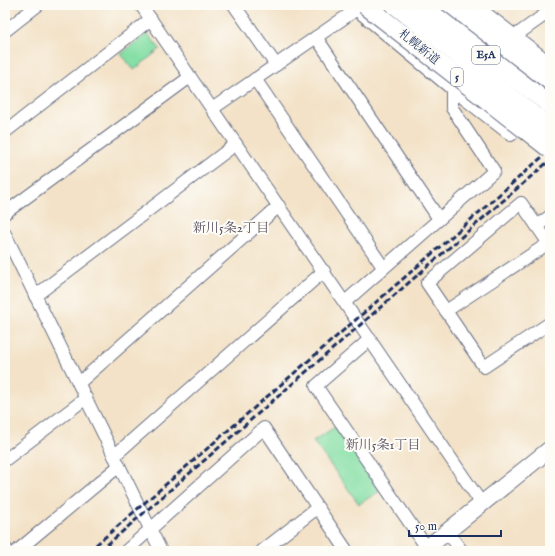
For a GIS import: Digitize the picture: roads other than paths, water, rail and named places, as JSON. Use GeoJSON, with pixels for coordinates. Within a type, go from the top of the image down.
{"type":"FeatureCollection","features":[{"type":"Feature","properties":{"kind":"highway","name":"E5A"},"geometry":{"type":"LineString","coordinates":[[395,5],[550,128]]}},
{"type":"Feature","properties":{"kind":"highway","name":"E5A"},"geometry":{"type":"LineString","coordinates":[[421,5],[550,105]]}},
{"type":"Feature","properties":{"kind":"highway"},"geometry":{"type":"LineString","coordinates":[[451,5],[550,81]]}},
{"type":"Feature","properties":{"kind":"highway","name":"札幌新道"},"geometry":{"type":"LineString","coordinates":[[358,6],[550,148]]}},
{"type":"Feature","properties":{"kind":"main road"},"geometry":{"type":"LineString","coordinates":[[425,550],[550,450]]}},
{"type":"Feature","properties":{"kind":"street"},"geometry":{"type":"LineString","coordinates":[[5,31],[38,5]]}},
{"type":"Feature","properties":{"kind":"street"},"geometry":{"type":"LineString","coordinates":[[141,5],[482,504]]}},
{"type":"Feature","properties":{"kind":"street"},"geometry":{"type":"LineString","coordinates":[[234,5],[276,65]]}},
{"type":"Feature","properties":{"kind":"street"},"geometry":{"type":"LineString","coordinates":[[475,5],[550,63]]}},
{"type":"Feature","properties":{"kind":"street"},"geometry":{"type":"LineString","coordinates":[[212,109],[358,6],[452,88],[511,135],[550,94]]}},
{"type":"Feature","properties":{"kind":"street"},"geometry":{"type":"LineString","coordinates":[[515,36],[550,12]]}},
{"type":"Feature","properties":{"kind":"street"},"geometry":{"type":"LineString","coordinates":[[5,132],[151,19]]}},
{"type":"Feature","properties":{"kind":"street"},"geometry":{"type":"LineString","coordinates":[[316,37],[439,219]]}},
{"type":"Feature","properties":{"kind":"street"},"geometry":{"type":"LineString","coordinates":[[5,213],[190,78]]}},
{"type":"Feature","properties":{"kind":"street"},"geometry":{"type":"LineString","coordinates":[[255,79],[383,267]]}},
{"type":"Feature","properties":{"kind":"street"},"geometry":{"type":"LineString","coordinates":[[345,302],[494,171],[452,108],[452,88]]}},
{"type":"Feature","properties":{"kind":"street"},"geometry":{"type":"LineString","coordinates":[[35,296],[236,144]]}},
{"type":"Feature","properties":{"kind":"street"},"geometry":{"type":"LineString","coordinates":[[446,311],[549,244],[521,203],[427,283],[446,311],[484,366],[550,323]]}},
{"type":"Feature","properties":{"kind":"street"},"geometry":{"type":"LineString","coordinates":[[79,383],[278,206]]}},
{"type":"Feature","properties":{"kind":"street"},"geometry":{"type":"LineString","coordinates":[[538,226],[550,216]]}},
{"type":"Feature","properties":{"kind":"street"},"geometry":{"type":"LineString","coordinates":[[5,234],[161,551]]}},
{"type":"Feature","properties":{"kind":"street"},"geometry":{"type":"LineString","coordinates":[[17,551],[324,271]]}},
{"type":"Feature","properties":{"kind":"street"},"geometry":{"type":"LineString","coordinates":[[370,339],[316,386],[425,550]]}},
{"type":"Feature","properties":{"kind":"street"},"geometry":{"type":"LineString","coordinates":[[5,460],[86,398]]}},
{"type":"Feature","properties":{"kind":"street"},"geometry":{"type":"LineString","coordinates":[[126,551],[264,428],[347,551]]}},
{"type":"Feature","properties":{"kind":"street"},"geometry":{"type":"LineString","coordinates":[[262,551],[317,508]]}},
{"type":"Feature","properties":{"kind":"street"},"geometry":{"type":"LineString","coordinates":[[447,532],[462,551]]}},
{"type":"Feature","properties":{"kind":"railway"},"geometry":{"type":"LineString","coordinates":[[89,551],[550,150]]}},
{"type":"Feature","properties":{"kind":"railway"},"geometry":{"type":"LineString","coordinates":[[100,551],[550,160]]}},
{"type":"Feature","properties":{"kind":"district","name":"新川5条2丁目"},"geometry":{"type":"Point","coordinates":[231,228]}},
{"type":"Feature","properties":{"kind":"district","name":"新川5条1丁目"},"geometry":{"type":"Point","coordinates":[383,445]}}]}
